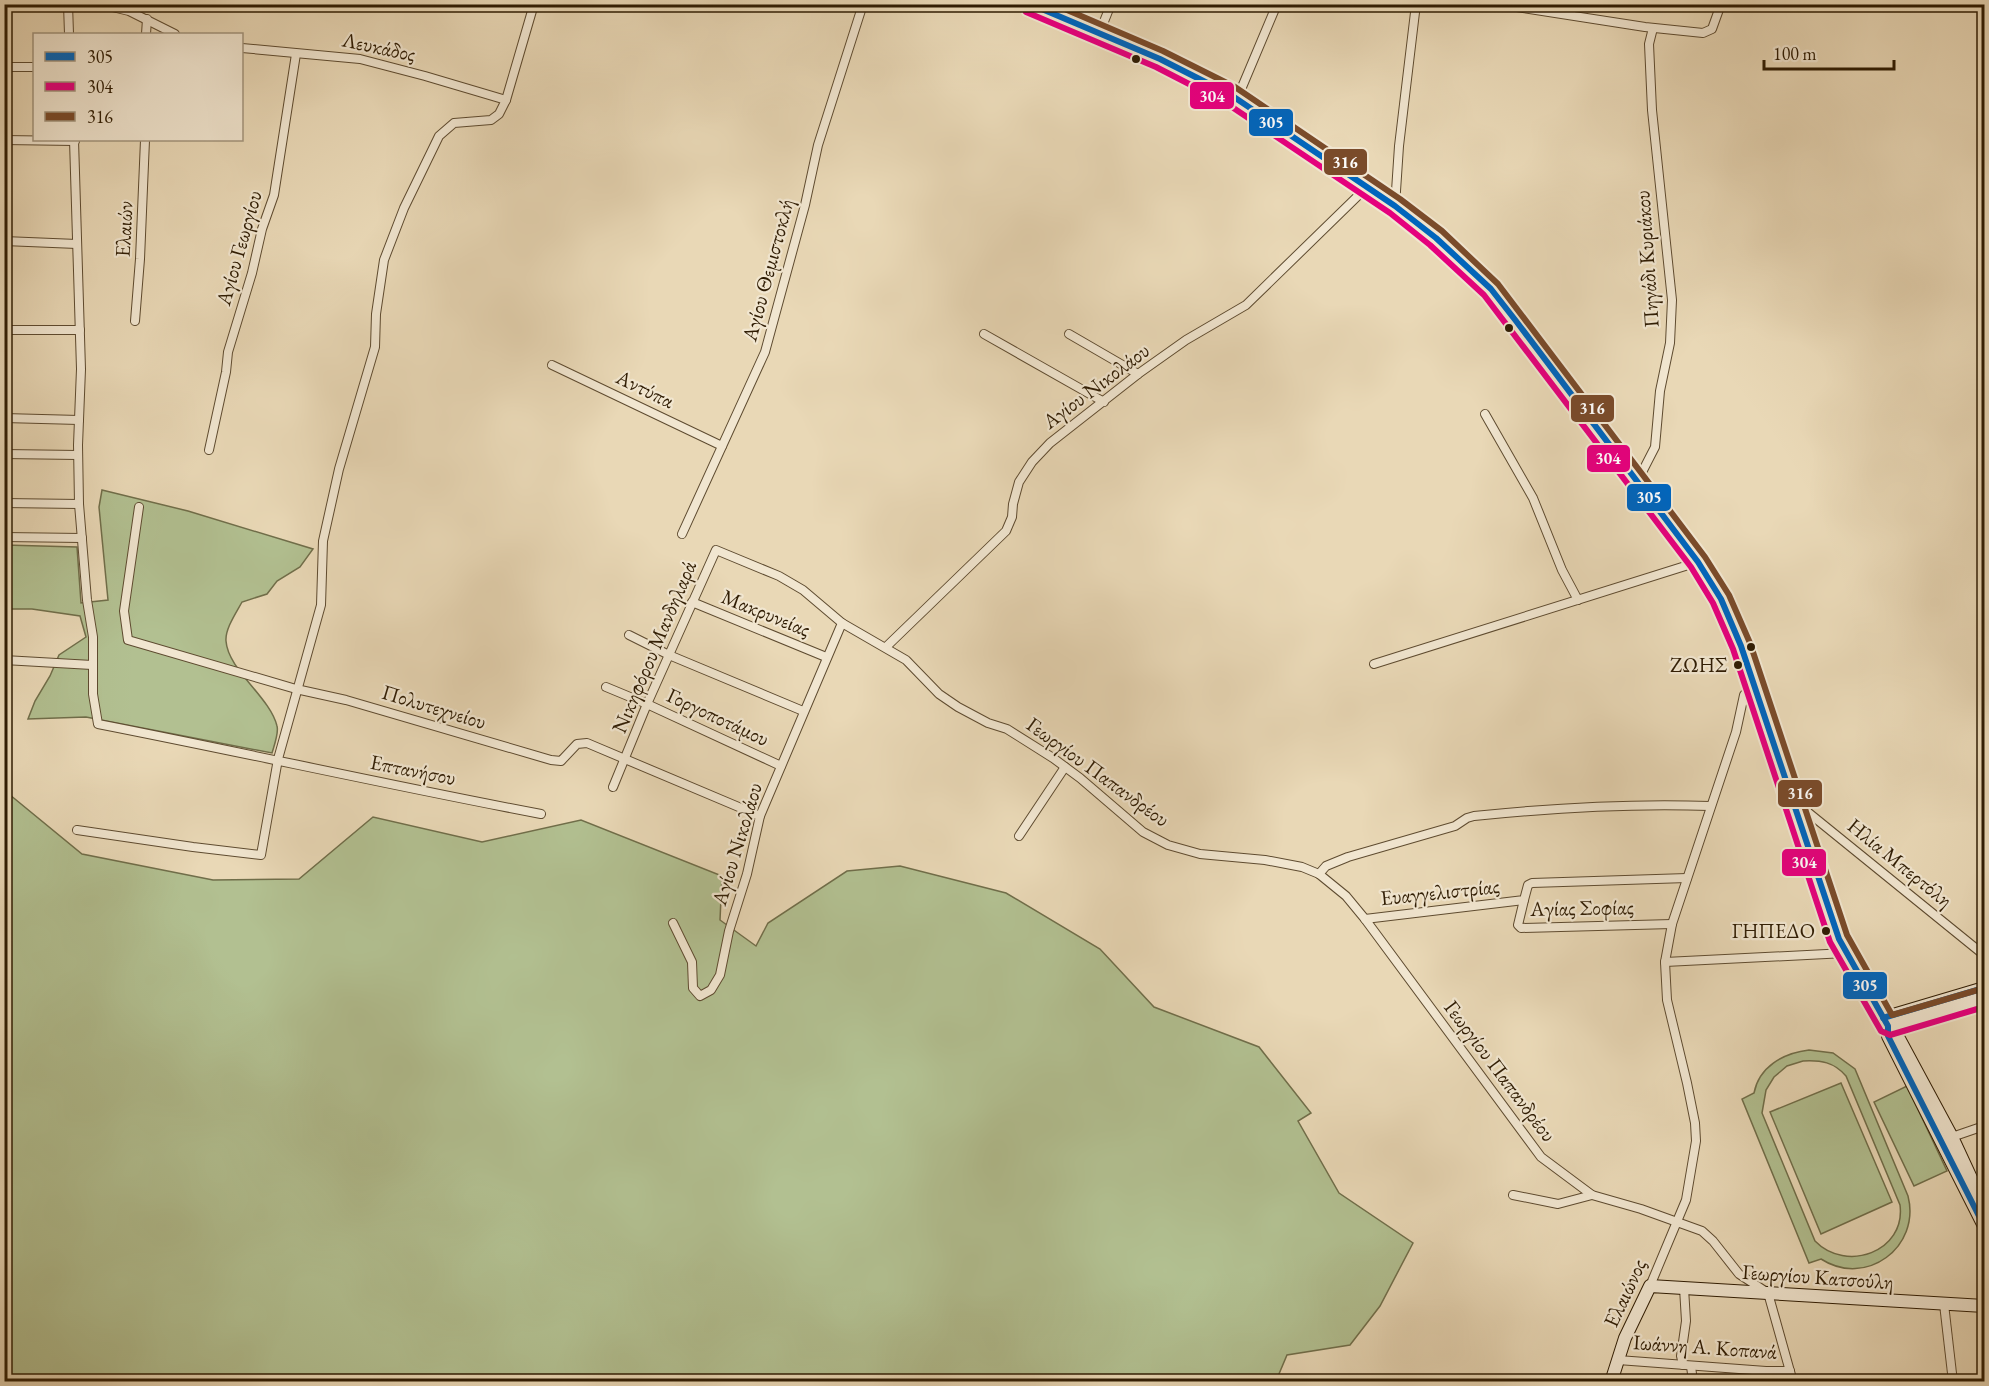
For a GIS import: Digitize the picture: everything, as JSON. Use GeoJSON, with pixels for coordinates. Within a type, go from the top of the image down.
{"type":"FeatureCollection","features":[{"type":"Feature","properties":{"kind":"main road"},"geometry":{"type":"LineString","coordinates":[[1029,4],[1194,75],[1237,99],[1395,206],[1436,238],[1491,289],[1698,562],[1721,599],[1754,683],[1839,939],[1885,1022],[1896,1033],[1947,1139],[1984,1226]]}},
{"type":"Feature","properties":{"kind":"main road"},"geometry":{"type":"LineString","coordinates":[[1885,1022],[1984,988]]}},
{"type":"Feature","properties":{"kind":"main road"},"geometry":{"type":"LineString","coordinates":[[1885,1022],[1984,998]]}},
{"type":"Feature","properties":{"kind":"main road"},"geometry":{"type":"LineString","coordinates":[[1947,1139],[1984,1206]]}},
{"type":"Feature","properties":{"kind":"main road","name":"Γεωργίου Κατσούλη"},"geometry":{"type":"LineString","coordinates":[[1650,1286],[1984,1306]]}},
{"type":"Feature","properties":{"kind":"main road","name":"Ελαιώνος"},"geometry":{"type":"LineString","coordinates":[[1611,1382],[1625,1338],[1650,1286]]}},
{"type":"Feature","properties":{"kind":"street"},"geometry":{"type":"LineString","coordinates":[[68,4],[69,33]]}},
{"type":"Feature","properties":{"kind":"street"},"geometry":{"type":"LineString","coordinates":[[100,4],[129,11],[173,33]]}},
{"type":"Feature","properties":{"kind":"street"},"geometry":{"type":"LineString","coordinates":[[77,830],[261,855],[278,759],[321,605],[323,541],[339,470],[375,347],[376,314],[384,260],[404,208],[439,136],[454,123],[491,120],[499,114],[506,100],[534,4]]}},
{"type":"Feature","properties":{"kind":"street","name":"Αγίου Θεμιστοκλή"},"geometry":{"type":"LineString","coordinates":[[682,534],[765,352],[805,205],[818,145],[863,4]]}},
{"type":"Feature","properties":{"kind":"street"},"geometry":{"type":"LineString","coordinates":[[1099,34],[1111,4]]}},
{"type":"Feature","properties":{"kind":"street"},"geometry":{"type":"LineString","coordinates":[[1237,99],[1277,4]]}},
{"type":"Feature","properties":{"kind":"street"},"geometry":{"type":"LineString","coordinates":[[1395,206],[1399,146],[1416,4]]}},
{"type":"Feature","properties":{"kind":"street"},"geometry":{"type":"LineString","coordinates":[[1497,4],[1653,28],[1707,32],[1714,25],[1721,4]]}},
{"type":"Feature","properties":{"kind":"street"},"geometry":{"type":"LineString","coordinates":[[146,33],[147,19]]}},
{"type":"Feature","properties":{"kind":"street","name":"Πηγάδι Κυριάκου"},"geometry":{"type":"LineString","coordinates":[[1637,482],[1655,447],[1660,391],[1671,332],[1672,300],[1652,110],[1649,44],[1653,28]]}},
{"type":"Feature","properties":{"kind":"street","name":"Λευκάδος"},"geometry":{"type":"LineString","coordinates":[[243,48],[360,59],[506,100]]}},
{"type":"Feature","properties":{"kind":"street","name":"Αγίου Γεωργίου"},"geometry":{"type":"LineString","coordinates":[[209,450],[226,372],[228,352],[252,273],[262,229],[274,195],[296,54]]}},
{"type":"Feature","properties":{"kind":"street"},"geometry":{"type":"LineString","coordinates":[[4,67],[33,67]]}},
{"type":"Feature","properties":{"kind":"street"},"geometry":{"type":"LineString","coordinates":[[4,140],[33,140]]}},
{"type":"Feature","properties":{"kind":"street"},"geometry":{"type":"LineString","coordinates":[[4,660],[92,665],[93,637],[87,600],[79,504],[81,369],[74,141]]}},
{"type":"Feature","properties":{"kind":"street","name":"Ελαιών"},"geometry":{"type":"LineString","coordinates":[[135,321],[145,141]]}},
{"type":"Feature","properties":{"kind":"street","name":"Αγίου Νικολάου"},"geometry":{"type":"LineString","coordinates":[[886,647],[1006,531],[1012,517],[1019,482],[1032,462],[1050,443],[1138,374],[1186,340],[1246,305],[1367,187]]}},
{"type":"Feature","properties":{"kind":"street"},"geometry":{"type":"LineString","coordinates":[[4,241],[77,244]]}},
{"type":"Feature","properties":{"kind":"street"},"geometry":{"type":"LineString","coordinates":[[4,330],[80,330]]}},
{"type":"Feature","properties":{"kind":"street"},"geometry":{"type":"LineString","coordinates":[[984,334],[1104,402]]}},
{"type":"Feature","properties":{"kind":"street"},"geometry":{"type":"LineString","coordinates":[[1069,334],[1138,374]]}},
{"type":"Feature","properties":{"kind":"street","name":"Αντύπα"},"geometry":{"type":"LineString","coordinates":[[552,365],[722,446]]}},
{"type":"Feature","properties":{"kind":"street"},"geometry":{"type":"LineString","coordinates":[[1485,414],[1533,498],[1562,570],[1578,600]]}},
{"type":"Feature","properties":{"kind":"street"},"geometry":{"type":"LineString","coordinates":[[4,417],[79,420]]}},
{"type":"Feature","properties":{"kind":"street"},"geometry":{"type":"LineString","coordinates":[[4,454],[78,455]]}},
{"type":"Feature","properties":{"kind":"street"},"geometry":{"type":"LineString","coordinates":[[4,503],[79,504]]}},
{"type":"Feature","properties":{"kind":"street","name":"Πολυτεχνείου"},"geometry":{"type":"LineString","coordinates":[[139,507],[124,611],[128,640],[296,689],[346,700],[478,740],[561,761],[577,744],[587,743],[626,759]]}},
{"type":"Feature","properties":{"kind":"street"},"geometry":{"type":"LineString","coordinates":[[4,537],[82,538]]}},
{"type":"Feature","properties":{"kind":"street","name":"Γεωργίου Παπανδρέου"},"geometry":{"type":"LineString","coordinates":[[716,550],[778,576],[803,590],[842,622],[906,660],[939,694],[958,707],[988,723],[1008,729],[1065,767],[1143,832],[1168,845],[1200,854],[1265,860],[1302,867],[1319,874],[1346,896],[1365,919],[1541,1157],[1592,1195],[1678,1221],[1702,1231],[1713,1241],[1739,1274],[1768,1293]]}},
{"type":"Feature","properties":{"kind":"street","name":"Νικηφόρου Μανδηλαρά"},"geometry":{"type":"LineString","coordinates":[[613,787],[647,704],[716,550]]}},
{"type":"Feature","properties":{"kind":"street"},"geometry":{"type":"LineString","coordinates":[[1374,664],[1698,562]]}},
{"type":"Feature","properties":{"kind":"street","name":"Μακρυνείας"},"geometry":{"type":"LineString","coordinates":[[692,602],[826,657]]}},
{"type":"Feature","properties":{"kind":"street","name":"Αγίου Νικολάου"},"geometry":{"type":"LineString","coordinates":[[673,923],[692,962],[693,988],[700,996],[706,994],[720,975],[729,931],[747,874],[760,816],[842,622]]}},
{"type":"Feature","properties":{"kind":"street"},"geometry":{"type":"LineString","coordinates":[[629,635],[669,655],[803,711]]}},
{"type":"Feature","properties":{"kind":"street","name":"Επτανήσου"},"geometry":{"type":"LineString","coordinates":[[92,665],[93,694],[98,724],[541,814]]}},
{"type":"Feature","properties":{"kind":"street","name":"Ελαιώνος"},"geometry":{"type":"LineString","coordinates":[[1650,1286],[1686,1200],[1696,1141],[1687,1083],[1667,1000],[1665,962],[1672,924],[1736,732],[1744,694],[1754,683]]}},
{"type":"Feature","properties":{"kind":"street","name":"Γοργοποτάμου"},"geometry":{"type":"LineString","coordinates":[[606,687],[781,766]]}},
{"type":"Feature","properties":{"kind":"street"},"geometry":{"type":"LineString","coordinates":[[626,759],[760,816]]}},
{"type":"Feature","properties":{"kind":"street"},"geometry":{"type":"LineString","coordinates":[[1019,836],[1065,767]]}},
{"type":"Feature","properties":{"kind":"street","name":"Ηλία Μπερτόλη"},"geometry":{"type":"LineString","coordinates":[[1793,800],[1984,955]]}},
{"type":"Feature","properties":{"kind":"street"},"geometry":{"type":"LineString","coordinates":[[1319,874],[1326,866],[1348,857],[1455,826],[1474,816],[1581,807],[1710,806]]}},
{"type":"Feature","properties":{"kind":"street","name":"Ευαγγελιστρίας"},"geometry":{"type":"LineString","coordinates":[[1365,919],[1524,900],[1527,885],[1532,883],[1687,878]]}},
{"type":"Feature","properties":{"kind":"street","name":"Αγίας Σοφίας"},"geometry":{"type":"LineString","coordinates":[[1524,900],[1518,926],[1521,928],[1672,924]]}},
{"type":"Feature","properties":{"kind":"street"},"geometry":{"type":"LineString","coordinates":[[1665,962],[1846,953]]}},
{"type":"Feature","properties":{"kind":"street"},"geometry":{"type":"LineString","coordinates":[[1947,1139],[1984,1126]]}},
{"type":"Feature","properties":{"kind":"street"},"geometry":{"type":"LineString","coordinates":[[1513,1195],[1558,1204],[1592,1195]]}},
{"type":"Feature","properties":{"kind":"street"},"geometry":{"type":"LineString","coordinates":[[1684,1288],[1686,1321],[1681,1356],[1693,1382]]}},
{"type":"Feature","properties":{"kind":"street"},"geometry":{"type":"LineString","coordinates":[[1768,1293],[1793,1382]]}},
{"type":"Feature","properties":{"kind":"street"},"geometry":{"type":"LineString","coordinates":[[1944,1304],[1953,1382]]}},
{"type":"Feature","properties":{"kind":"street","name":"Ιωάννη Α. Κοπανά"},"geometry":{"type":"LineString","coordinates":[[1618,1360],[1790,1371]]}},
{"type":"Feature","properties":{"kind":"green space"},"geometry":{"type":"Polygon","coordinates":[[[102,490],[188,511],[313,549],[300,567],[277,581],[267,594],[242,602],[227,631],[228,652],[273,715],[277,729],[272,753],[86,717],[28,719],[59,655],[86,637],[80,616],[32,609],[5,609],[5,545],[77,547],[81,603],[108,600],[99,507],[102,490]]]}},
{"type":"Feature","properties":{"kind":"green space"},"geometry":{"type":"Polygon","coordinates":[[[4,790],[82,854],[213,880],[299,879],[373,817],[482,842],[581,820],[722,876],[720,920],[756,946],[768,923],[847,871],[900,866],[1006,893],[1100,949],[1154,1007],[1259,1047],[1311,1113],[1298,1121],[1339,1193],[1413,1243],[1380,1306],[1350,1345],[1287,1355],[1276,1381],[5,1381],[4,790]]]}},
{"type":"Feature","properties":{"kind":"green space"},"geometry":{"type":"Polygon","coordinates":[[[1809,1050],[1833,1053],[1855,1069],[1908,1196],[1910,1215],[1906,1231],[1898,1246],[1886,1258],[1872,1265],[1855,1269],[1838,1267],[1821,1259],[1809,1263],[1742,1099],[1754,1093],[1761,1076],[1774,1063],[1809,1050]],[[1803,1061],[1787,1066],[1774,1077],[1766,1090],[1762,1113],[1815,1241],[1828,1251],[1842,1255],[1857,1256],[1871,1253],[1894,1235],[1899,1221],[1900,1205],[1846,1076],[1832,1065],[1803,1061]]]}},
{"type":"Feature","properties":{"kind":"green space"},"geometry":{"type":"Polygon","coordinates":[[[1841,1083],[1892,1202],[1821,1234],[1770,1112],[1841,1083]]]}},
{"type":"Feature","properties":{"kind":"green space"},"geometry":{"type":"Polygon","coordinates":[[[1907,1086],[1947,1171],[1914,1186],[1874,1102],[1907,1086]]]}},
{"type":"Feature","properties":{"kind":"transit line","name":"305"},"geometry":{"type":"LineString","coordinates":[[1030,4],[1160,59],[1231,95],[1395,206],[1436,238],[1491,289],[1516,321],[1698,562],[1721,599],[1741,646],[1839,939],[1888,1026],[1888,1036],[1984,1226]]}},
{"type":"Feature","properties":{"kind":"transit line","name":"316"},"geometry":{"type":"LineString","coordinates":[[1053,4],[1163,51],[1235,87],[1400,199],[1442,231],[1498,284],[1705,557],[1729,595],[1750,643],[1847,935],[1892,1015],[1981,989]]}},
{"type":"Feature","properties":{"kind":"transit line","name":"304"},"geometry":{"type":"LineString","coordinates":[[1026,12],[1156,67],[1226,103],[1390,213],[1430,245],[1484,295],[1691,567],[1713,603],[1733,649],[1830,942],[1881,1031],[1890,1035],[1984,1007]]}},
{"type":"Feature","properties":{"kind":"transit line","name":"305"},"geometry":{"type":"LineString","coordinates":[[1883,1018],[1984,988]]}},
{"type":"Feature","properties":{"kind":"place","name":"ΖΩΗΣ"},"geometry":{"type":"Point","coordinates":[1738,665]}},
{"type":"Feature","properties":{"kind":"place","name":"ΓΗΠΕΔΟ"},"geometry":{"type":"Point","coordinates":[1826,931]}}]}
